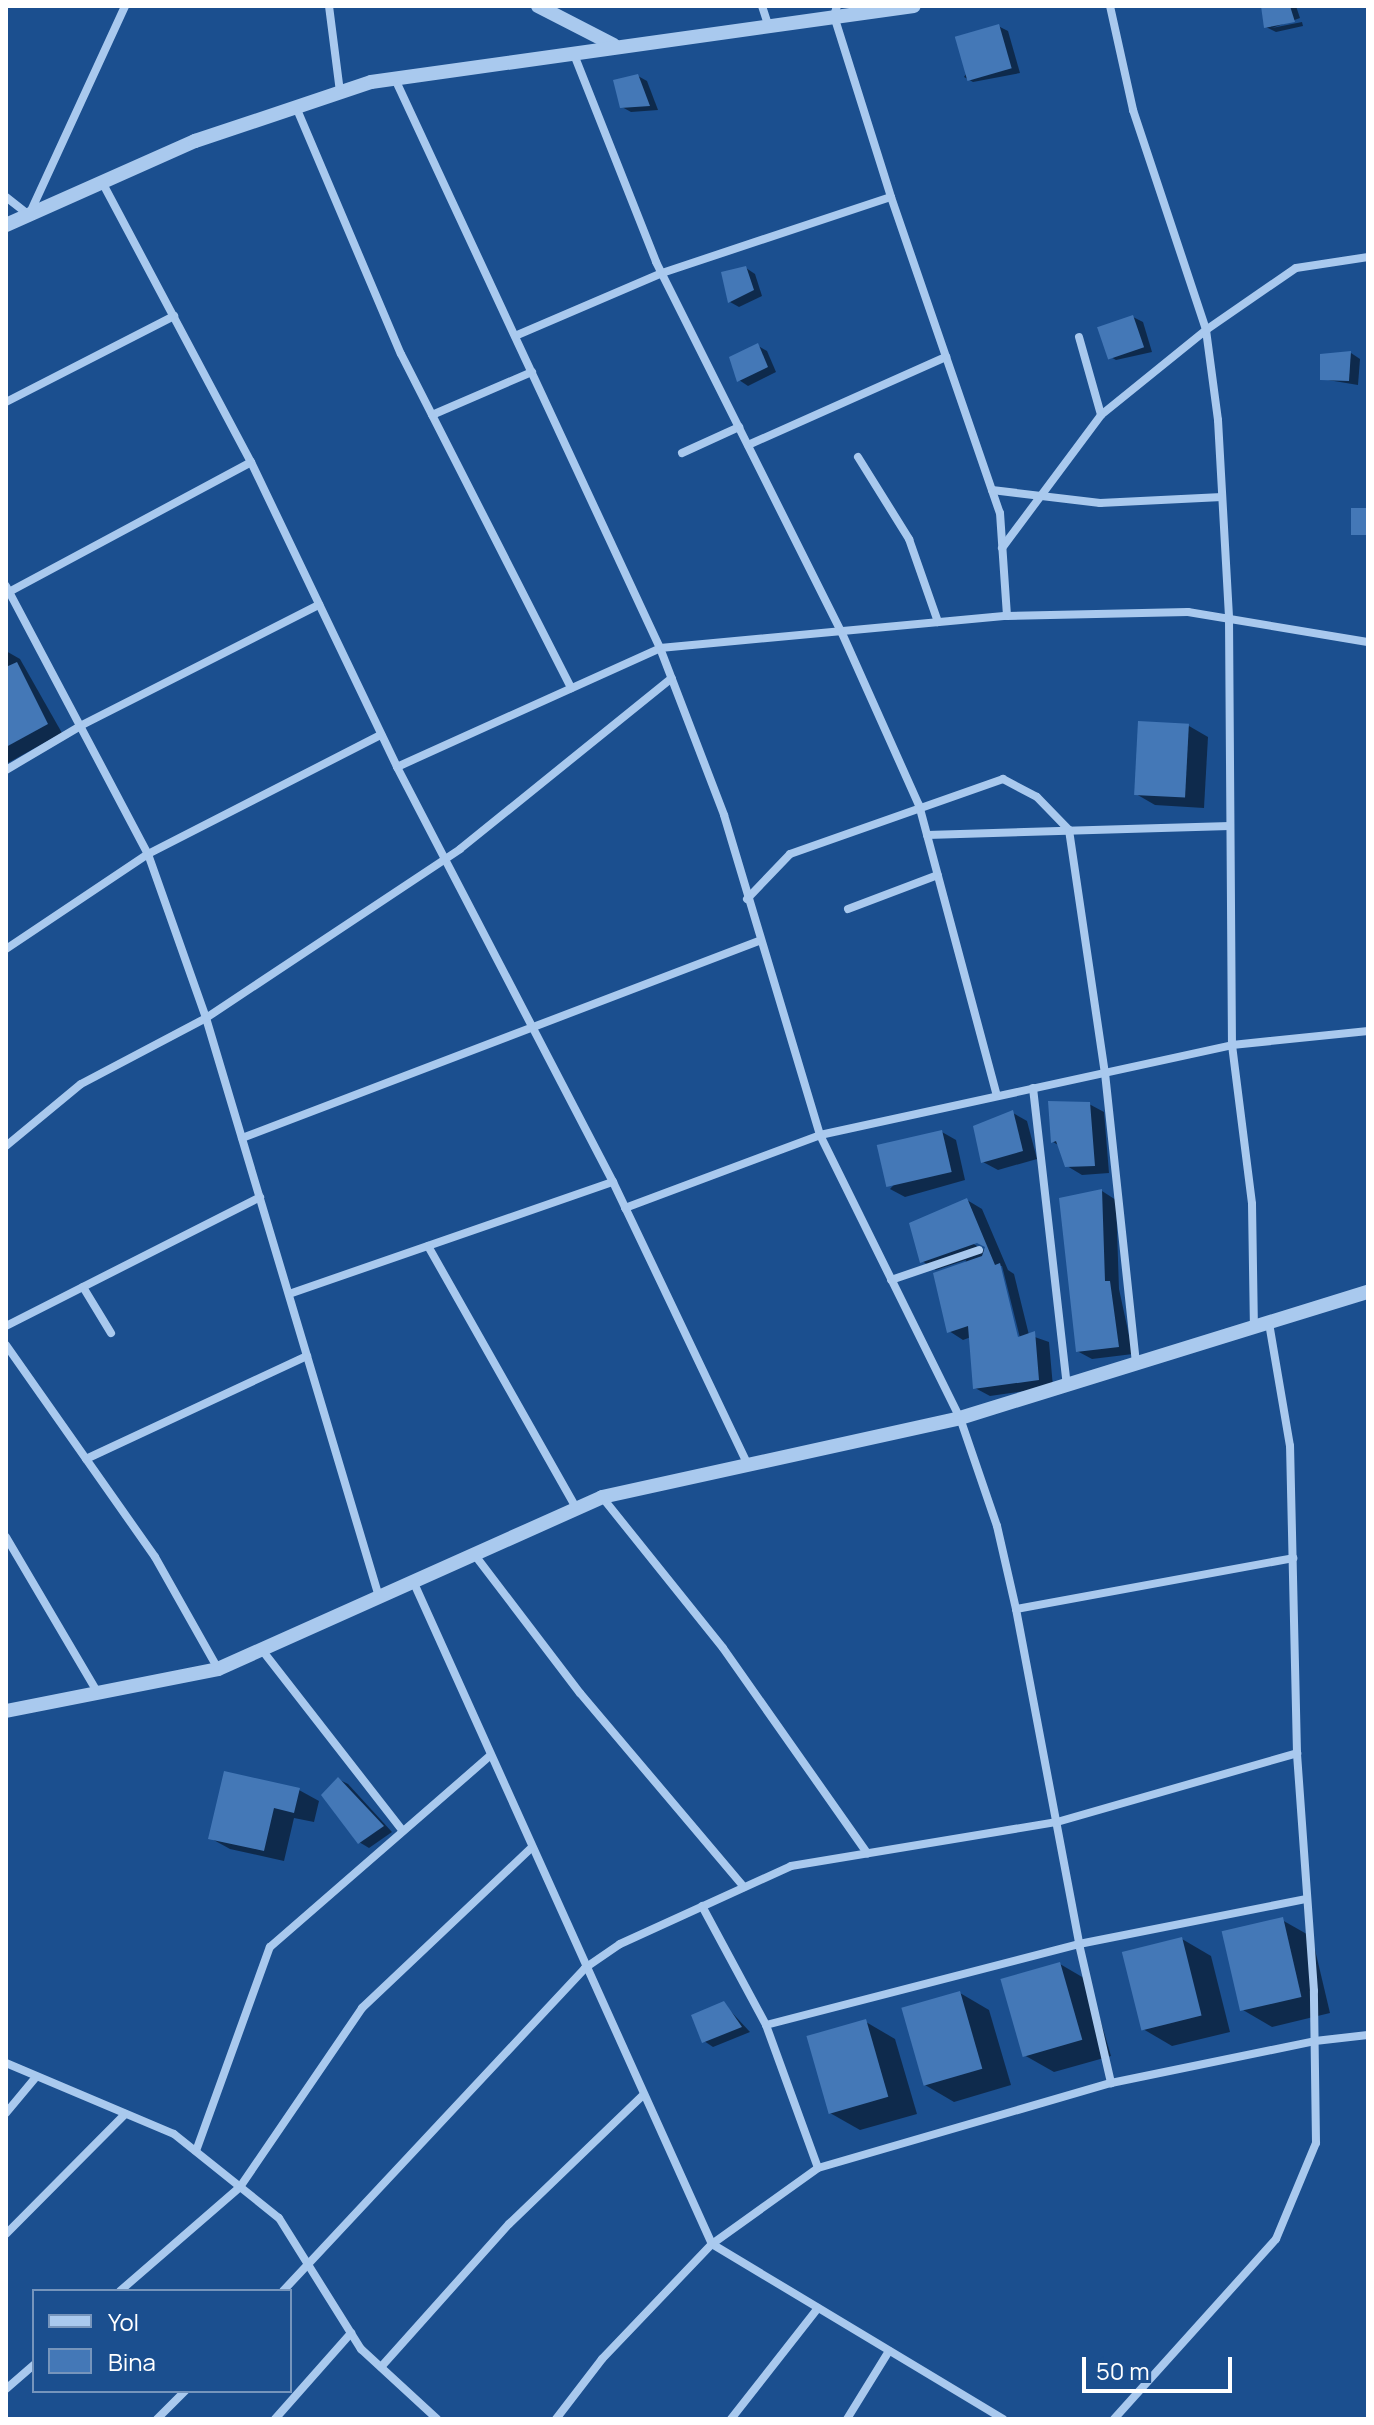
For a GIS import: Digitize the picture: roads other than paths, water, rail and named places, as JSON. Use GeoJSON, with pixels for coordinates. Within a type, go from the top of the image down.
{"type":"FeatureCollection","features":[{"type":"Feature","properties":{"kind":"street"},"geometry":{"type":"LineString","coordinates":[[329,6],[340,93]]}},
{"type":"Feature","properties":{"kind":"street"},"geometry":{"type":"LineString","coordinates":[[538,6],[614,45]]}},
{"type":"Feature","properties":{"kind":"street"},"geometry":{"type":"LineString","coordinates":[[762,6],[768,25]]}},
{"type":"Feature","properties":{"kind":"street"},"geometry":{"type":"LineString","coordinates":[[6,225],[195,141],[340,93],[395,79],[768,25],[835,11],[914,6]]}},
{"type":"Feature","properties":{"kind":"street"},"geometry":{"type":"LineString","coordinates":[[1110,6],[1133,110],[1206,330],[1222,497],[1229,619],[1232,1045],[1252,1204],[1261,1325],[1290,1446],[1297,1753],[1315,2041],[1316,2143],[1276,2239],[1114,2419]]}},
{"type":"Feature","properties":{"kind":"street"},"geometry":{"type":"LineString","coordinates":[[29,215],[123,7]]}},
{"type":"Feature","properties":{"kind":"street"},"geometry":{"type":"LineString","coordinates":[[835,11],[891,197],[992,490],[1002,548],[1007,616]]}},
{"type":"Feature","properties":{"kind":"street"},"geometry":{"type":"LineString","coordinates":[[573,51],[662,273],[841,631],[919,805],[997,1096]]}},
{"type":"Feature","properties":{"kind":"street"},"geometry":{"type":"LineString","coordinates":[[395,79],[660,648],[724,815],[759,941],[820,1135],[960,1418],[997,1526],[1016,1609],[1079,1944],[1111,2083]]}},
{"type":"Feature","properties":{"kind":"street"},"geometry":{"type":"LineString","coordinates":[[296,107],[432,415],[571,688]]}},
{"type":"Feature","properties":{"kind":"street"},"geometry":{"type":"LineString","coordinates":[[102,182],[251,462],[381,735],[613,1182],[748,1465]]}},
{"type":"Feature","properties":{"kind":"street"},"geometry":{"type":"LineString","coordinates":[[6,197],[29,215]]}},
{"type":"Feature","properties":{"kind":"street"},"geometry":{"type":"LineString","coordinates":[[515,336],[662,273],[891,197]]}},
{"type":"Feature","properties":{"kind":"street"},"geometry":{"type":"LineString","coordinates":[[1002,548],[1101,415],[1206,330],[1296,268],[1368,257]]}},
{"type":"Feature","properties":{"kind":"street"},"geometry":{"type":"LineString","coordinates":[[6,402],[174,316]]}},
{"type":"Feature","properties":{"kind":"street"},"geometry":{"type":"LineString","coordinates":[[1079,337],[1101,415]]}},
{"type":"Feature","properties":{"kind":"street"},"geometry":{"type":"LineString","coordinates":[[748,445],[946,357]]}},
{"type":"Feature","properties":{"kind":"street"},"geometry":{"type":"LineString","coordinates":[[432,415],[532,372]]}},
{"type":"Feature","properties":{"kind":"street"},"geometry":{"type":"LineString","coordinates":[[682,453],[739,427]]}},
{"type":"Feature","properties":{"kind":"street"},"geometry":{"type":"LineString","coordinates":[[858,457],[909,539],[938,622]]}},
{"type":"Feature","properties":{"kind":"street"},"geometry":{"type":"LineString","coordinates":[[251,462],[7,590],[82,725],[148,854],[206,1018],[379,1597]]}},
{"type":"Feature","properties":{"kind":"street"},"geometry":{"type":"LineString","coordinates":[[992,490],[1100,503],[1222,497]]}},
{"type":"Feature","properties":{"kind":"street"},"geometry":{"type":"LineString","coordinates":[[6,770],[82,725],[319,605]]}},
{"type":"Feature","properties":{"kind":"street"},"geometry":{"type":"LineString","coordinates":[[397,767],[660,648],[1007,616],[1188,612],[1368,642]]}},
{"type":"Feature","properties":{"kind":"street"},"geometry":{"type":"LineString","coordinates":[[6,1146],[81,1084],[206,1018],[444,858],[672,678]]}},
{"type":"Feature","properties":{"kind":"street"},"geometry":{"type":"LineString","coordinates":[[6,949],[148,854],[381,735]]}},
{"type":"Feature","properties":{"kind":"street"},"geometry":{"type":"LineString","coordinates":[[747,899],[790,854],[919,805],[1003,779],[1037,797],[1069,830],[1105,1073],[1136,1364]]}},
{"type":"Feature","properties":{"kind":"street"},"geometry":{"type":"LineString","coordinates":[[927,835],[1230,826]]}},
{"type":"Feature","properties":{"kind":"street"},"geometry":{"type":"LineString","coordinates":[[848,909],[938,875]]}},
{"type":"Feature","properties":{"kind":"street"},"geometry":{"type":"LineString","coordinates":[[242,1138],[759,941]]}},
{"type":"Feature","properties":{"kind":"street"},"geometry":{"type":"LineString","coordinates":[[625,1208],[820,1135],[1232,1045],[1368,1031]]}},
{"type":"Feature","properties":{"kind":"street"},"geometry":{"type":"LineString","coordinates":[[1033,1088],[1067,1385]]}},
{"type":"Feature","properties":{"kind":"street"},"geometry":{"type":"LineString","coordinates":[[289,1294],[613,1182]]}},
{"type":"Feature","properties":{"kind":"street"},"geometry":{"type":"LineString","coordinates":[[6,1326],[260,1197]]}},
{"type":"Feature","properties":{"kind":"street"},"geometry":{"type":"LineString","coordinates":[[428,1246],[576,1508]]}},
{"type":"Feature","properties":{"kind":"street"},"geometry":{"type":"LineString","coordinates":[[891,1280],[979,1250]]}},
{"type":"Feature","properties":{"kind":"street"},"geometry":{"type":"LineString","coordinates":[[83,1287],[111,1333]]}},
{"type":"Feature","properties":{"kind":"street"},"geometry":{"type":"LineString","coordinates":[[6,1711],[218,1669],[602,1497],[960,1418],[1368,1292]]}},
{"type":"Feature","properties":{"kind":"street"},"geometry":{"type":"LineString","coordinates":[[6,1345],[155,1557],[218,1669]]}},
{"type":"Feature","properties":{"kind":"street"},"geometry":{"type":"LineString","coordinates":[[86,1459],[307,1356]]}},
{"type":"Feature","properties":{"kind":"street"},"geometry":{"type":"LineString","coordinates":[[602,1497],[723,1648],[867,1853]]}},
{"type":"Feature","properties":{"kind":"street"},"geometry":{"type":"LineString","coordinates":[[6,1537],[98,1693]]}},
{"type":"Feature","properties":{"kind":"street"},"geometry":{"type":"LineString","coordinates":[[474,1554],[580,1693],[744,1887]]}},
{"type":"Feature","properties":{"kind":"street"},"geometry":{"type":"LineString","coordinates":[[1016,1609],[1293,1558]]}},
{"type":"Feature","properties":{"kind":"street"},"geometry":{"type":"LineString","coordinates":[[413,1581],[712,2244],[1003,2419]]}},
{"type":"Feature","properties":{"kind":"street"},"geometry":{"type":"LineString","coordinates":[[262,1650],[403,1831]]}},
{"type":"Feature","properties":{"kind":"street"},"geometry":{"type":"LineString","coordinates":[[285,2289],[585,1968],[620,1944],[791,1866],[1057,1822],[1297,1753]]}},
{"type":"Feature","properties":{"kind":"street"},"geometry":{"type":"LineString","coordinates":[[196,2151],[270,1947],[490,1756]]}},
{"type":"Feature","properties":{"kind":"street"},"geometry":{"type":"LineString","coordinates":[[122,2289],[240,2187],[362,2008],[531,1848]]}},
{"type":"Feature","properties":{"kind":"street"},"geometry":{"type":"LineString","coordinates":[[766,2025],[1079,1944],[1307,1899]]}},
{"type":"Feature","properties":{"kind":"street"},"geometry":{"type":"LineString","coordinates":[[702,1906],[766,2025],[818,2168]]}},
{"type":"Feature","properties":{"kind":"street"},"geometry":{"type":"LineString","coordinates":[[556,2419],[602,2359],[712,2244],[818,2168],[1111,2083],[1315,2041],[1368,2035]]}},
{"type":"Feature","properties":{"kind":"street"},"geometry":{"type":"LineString","coordinates":[[6,2063],[174,2134],[279,2218],[351,2333],[381,2367],[437,2419]]}},
{"type":"Feature","properties":{"kind":"street"},"geometry":{"type":"LineString","coordinates":[[6,2113],[36,2077]]}},
{"type":"Feature","properties":{"kind":"street"},"geometry":{"type":"LineString","coordinates":[[381,2367],[509,2224],[643,2095]]}},
{"type":"Feature","properties":{"kind":"street"},"geometry":{"type":"LineString","coordinates":[[6,2234],[125,2114]]}},
{"type":"Feature","properties":{"kind":"street"},"geometry":{"type":"LineString","coordinates":[[731,2419],[818,2308]]}},
{"type":"Feature","properties":{"kind":"street"},"geometry":{"type":"LineString","coordinates":[[275,2419],[351,2333]]}},
{"type":"Feature","properties":{"kind":"street"},"geometry":{"type":"LineString","coordinates":[[847,2419],[889,2351]]}},
{"type":"Feature","properties":{"kind":"street"},"geometry":{"type":"LineString","coordinates":[[6,2389],[32,2367]]}},
{"type":"Feature","properties":{"kind":"street"},"geometry":{"type":"LineString","coordinates":[[157,2419],[183,2393]]}}]}
